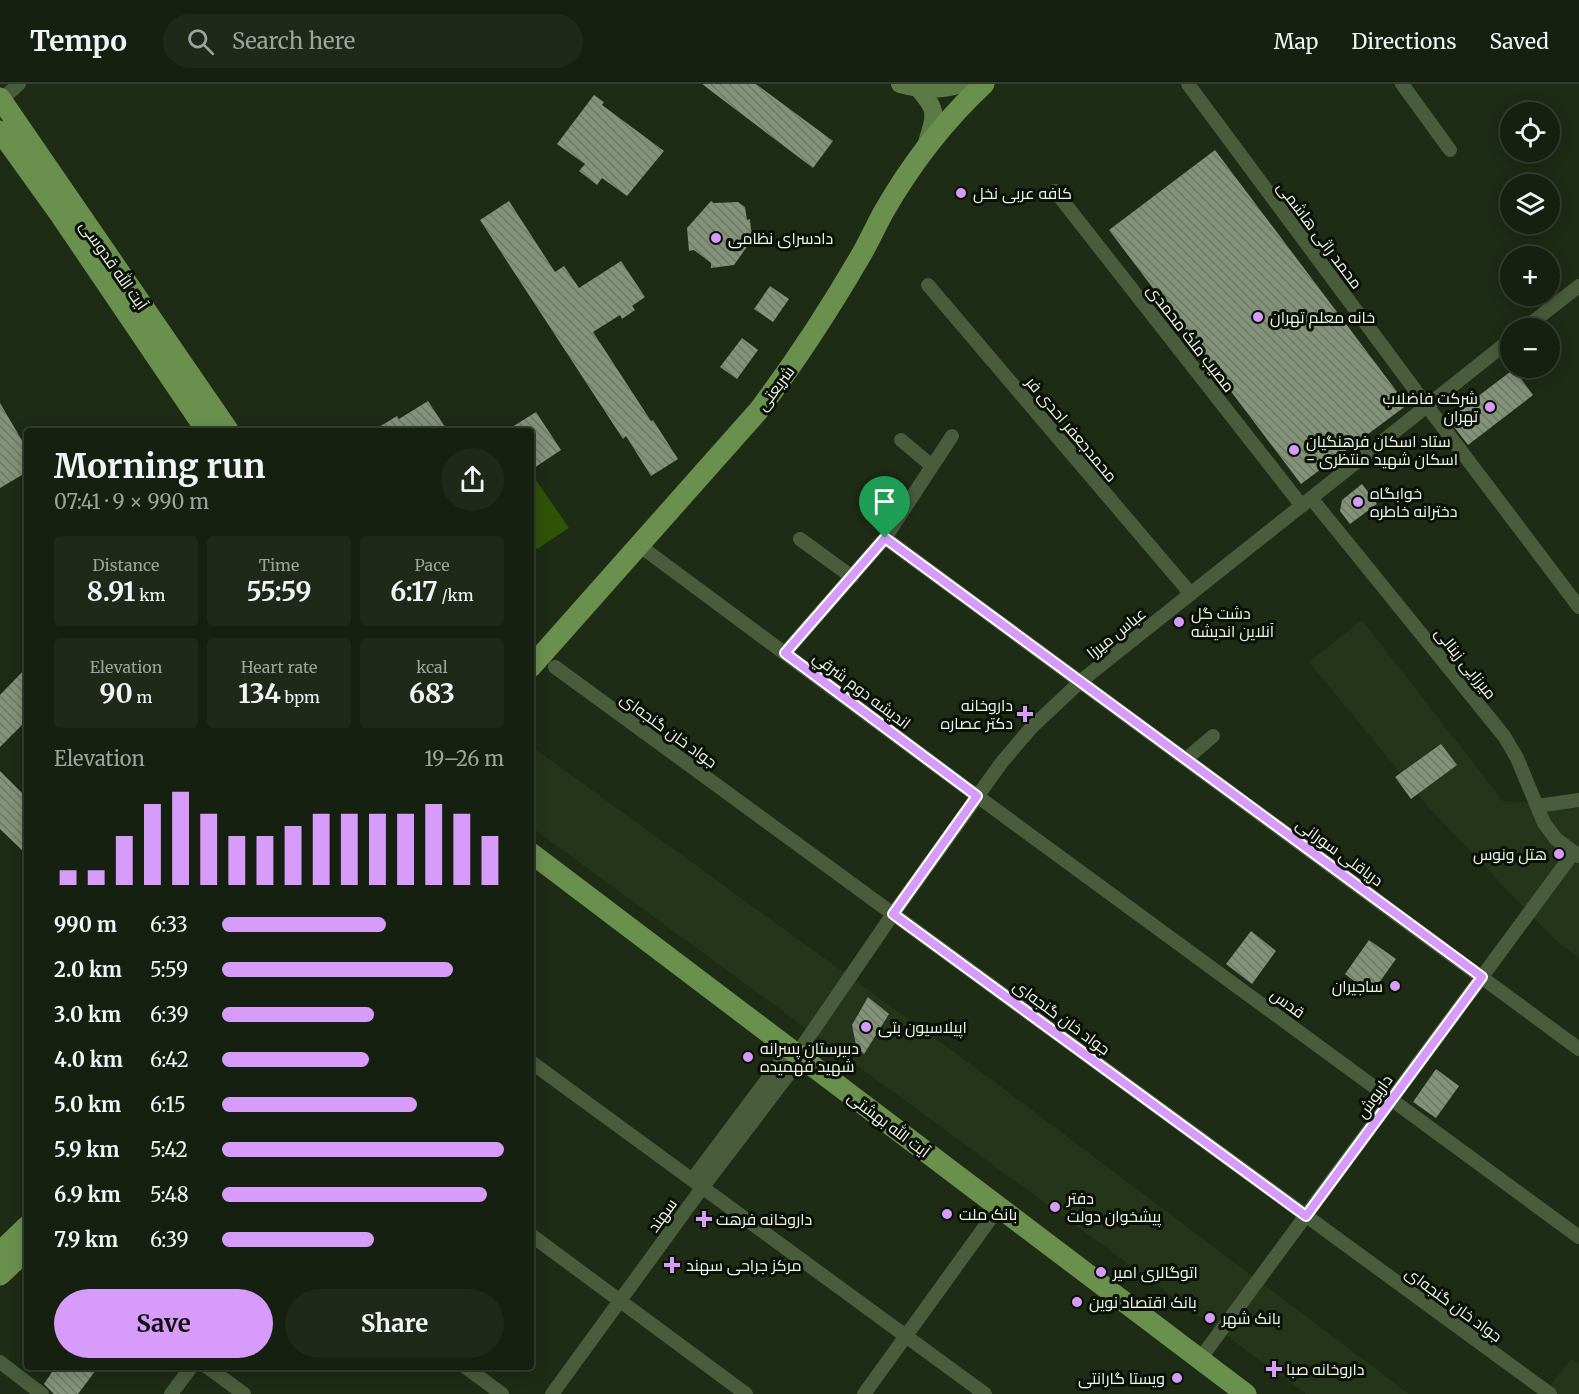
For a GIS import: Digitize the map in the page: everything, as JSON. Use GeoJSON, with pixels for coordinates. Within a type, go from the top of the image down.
{"type":"FeatureCollection","features":[{"type":"Feature","properties":{"kind":"main road"},"geometry":{"type":"LineString","coordinates":[[900,84],[939,89],[960,84]]}},
{"type":"Feature","properties":{"kind":"main road","name":"شریعتی"},"geometry":{"type":"LineString","coordinates":[[542,663],[640,546],[744,428],[792,365],[926,146],[984,84]]}},
{"type":"Feature","properties":{"kind":"main road"},"geometry":{"type":"LineString","coordinates":[[916,86],[933,105],[934,110],[934,119],[926,146]]}},
{"type":"Feature","properties":{"kind":"main road","name":"آیت الله قدوسی"},"geometry":{"type":"LineString","coordinates":[[0,100],[68,212],[191,393],[226,428]]}},
{"type":"Feature","properties":{"kind":"main road","name":"آیت الله قدوسی"},"geometry":{"type":"LineString","coordinates":[[0,131],[68,212]]}},
{"type":"Feature","properties":{"kind":"main road","name":"آیت الله قدوسی"},"geometry":{"type":"LineString","coordinates":[[191,393],[205,428]]}},
{"type":"Feature","properties":{"kind":"main road","name":"آیت الله بهشتی"},"geometry":{"type":"LineString","coordinates":[[534,856],[798,1051],[1246,1394]]}},
{"type":"Feature","properties":{"kind":"main road"},"geometry":{"type":"LineString","coordinates":[[0,1252],[24,1237]]}},
{"type":"Feature","properties":{"kind":"main road"},"geometry":{"type":"LineString","coordinates":[[0,1275],[24,1239]]}},
{"type":"Feature","properties":{"kind":"street"},"geometry":{"type":"LineString","coordinates":[[0,100],[19,84]]}},
{"type":"Feature","properties":{"kind":"street","name":"محمد راثی هاشمی"},"geometry":{"type":"LineString","coordinates":[[1188,84],[1579,607]]}},
{"type":"Feature","properties":{"kind":"street"},"geometry":{"type":"LineString","coordinates":[[1402,84],[1450,150]]}},
{"type":"Feature","properties":{"kind":"street","name":"مصیب ملک محمدی"},"geometry":{"type":"LineString","coordinates":[[1055,191],[1307,502]]}},
{"type":"Feature","properties":{"kind":"street","name":"محمدجعفر احدی فر"},"geometry":{"type":"LineString","coordinates":[[928,285],[1191,594]]}},
{"type":"Feature","properties":{"kind":"street"},"geometry":{"type":"LineString","coordinates":[[1538,318],[1579,286]]}},
{"type":"Feature","properties":{"kind":"street","name":"عباس میرزا"},"geometry":{"type":"LineString","coordinates":[[798,1051],[977,796],[1031,728],[1082,681],[1500,348]]}},
{"type":"Feature","properties":{"kind":"street"},"geometry":{"type":"LineString","coordinates":[[785,653],[885,538],[952,436]]}},
{"type":"Feature","properties":{"kind":"street"},"geometry":{"type":"LineString","coordinates":[[902,440],[932,466]]}},
{"type":"Feature","properties":{"kind":"street","name":"میرزایی زینالی"},"geometry":{"type":"LineString","coordinates":[[1307,502],[1504,736],[1517,758],[1544,823],[1556,838],[1576,854]]}},
{"type":"Feature","properties":{"kind":"street","name":"دریاقلی سورانی"},"geometry":{"type":"LineString","coordinates":[[885,538],[1579,1049]]}},
{"type":"Feature","properties":{"kind":"street"},"geometry":{"type":"LineString","coordinates":[[800,539],[852,577]]}},
{"type":"Feature","properties":{"kind":"street","name":"انديشه دوم شرقي"},"geometry":{"type":"LineString","coordinates":[[640,546],[977,796]]}},
{"type":"Feature","properties":{"kind":"street","name":"جواد خان گنجه‌ای"},"geometry":{"type":"LineString","coordinates":[[542,663],[893,914],[1550,1394]]}},
{"type":"Feature","properties":{"kind":"street"},"geometry":{"type":"LineString","coordinates":[[1186,759],[1213,736]]}},
{"type":"Feature","properties":{"kind":"street","name":"قدس"},"geometry":{"type":"LineString","coordinates":[[977,796],[1579,1237]]}},
{"type":"Feature","properties":{"kind":"street"},"geometry":{"type":"LineString","coordinates":[[1537,806],[1579,800]]}},
{"type":"Feature","properties":{"kind":"street","name":"داریوش"},"geometry":{"type":"LineString","coordinates":[[1200,1359],[1482,977],[1576,854]]}},
{"type":"Feature","properties":{"kind":"street","name":"سهند"},"geometry":{"type":"LineString","coordinates":[[552,1394],[620,1300],[697,1184],[798,1051]]}},
{"type":"Feature","properties":{"kind":"street"},"geometry":{"type":"LineString","coordinates":[[534,1064],[985,1394]]}},
{"type":"Feature","properties":{"kind":"street"},"geometry":{"type":"LineString","coordinates":[[864,1394],[999,1207]]}},
{"type":"Feature","properties":{"kind":"street"},"geometry":{"type":"LineString","coordinates":[[534,1237],[746,1394]]}},
{"type":"Feature","properties":{"kind":"street"},"geometry":{"type":"LineString","coordinates":[[0,1362],[42,1394]]}},
{"type":"Feature","properties":{"kind":"street"},"geometry":{"type":"LineString","coordinates":[[171,1394],[189,1370]]}},
{"type":"Feature","properties":{"kind":"street"},"geometry":{"type":"LineString","coordinates":[[211,1370],[244,1394]]}},
{"type":"Feature","properties":{"kind":"street"},"geometry":{"type":"LineString","coordinates":[[469,1370],[502,1394]]}},
{"type":"Feature","properties":{"kind":"shaded area"},"geometry":{"type":"Polygon","coordinates":[[[1362,620],[1503,801],[1579,806],[1579,958],[1555,940],[1430,809],[1309,662],[1362,620]]]}},
{"type":"Feature","properties":{"kind":"shaded area"},"geometry":{"type":"Polygon","coordinates":[[[534,748],[976,1068],[1409,1394],[1306,1394],[534,829],[534,748]]]}},
{"type":"Feature","properties":{"kind":"shaded area"},"geometry":{"type":"Polygon","coordinates":[[[1571,1359],[1579,1363],[1579,1394],[1544,1394],[1571,1359]]]}},
{"type":"Feature","properties":{"kind":"green space"},"geometry":{"type":"Polygon","coordinates":[[[534,477],[569,528],[537,549],[534,544],[534,477]]]}},
{"type":"Feature","properties":{"kind":"building"},"geometry":{"type":"Polygon","coordinates":[[[702,84],[756,84],[833,141],[813,168],[702,84]]]}},
{"type":"Feature","properties":{"kind":"building"},"geometry":{"type":"Polygon","coordinates":[[[594,95],[604,102],[602,105],[664,151],[627,196],[602,178],[597,185],[579,171],[585,164],[557,144],[594,95]]]}},
{"type":"Feature","properties":{"kind":"building","name":"خانه معلم تهران"},"geometry":{"type":"Polygon","coordinates":[[[1215,150],[1407,405],[1301,484],[1109,230],[1215,150]]]}},
{"type":"Feature","properties":{"kind":"building"},"geometry":{"type":"Polygon","coordinates":[[[509,201],[555,272],[564,266],[579,288],[621,261],[645,297],[632,306],[635,310],[622,319],[620,315],[593,332],[678,459],[651,476],[626,436],[623,439],[480,220],[509,201]]]}},
{"type":"Feature","properties":{"kind":"building"},"geometry":{"type":"Polygon","coordinates":[[[711,201],[714,203],[738,202],[745,207],[747,220],[750,219],[751,230],[756,234],[734,265],[711,268],[711,263],[694,250],[689,251],[687,228],[711,201]]]}},
{"type":"Feature","properties":{"kind":"building"},"geometry":{"type":"Polygon","coordinates":[[[770,286],[789,299],[773,322],[754,309],[770,286]]]}},
{"type":"Feature","properties":{"kind":"building"},"geometry":{"type":"Polygon","coordinates":[[[742,338],[758,350],[737,379],[720,367],[742,338]]]}},
{"type":"Feature","properties":{"kind":"building","name":"شرکت فاضلاب تهران"},"geometry":{"type":"Polygon","coordinates":[[[1502,378],[1521,378],[1533,395],[1468,445],[1448,419],[1502,378]]]}},
{"type":"Feature","properties":{"kind":"building"},"geometry":{"type":"Polygon","coordinates":[[[428,401],[446,428],[377,428],[397,416],[399,419],[428,401]]]}},
{"type":"Feature","properties":{"kind":"building"},"geometry":{"type":"Polygon","coordinates":[[[0,403],[24,444],[24,474],[0,488],[0,403]]]}},
{"type":"Feature","properties":{"kind":"building"},"geometry":{"type":"Polygon","coordinates":[[[536,412],[561,450],[534,468],[534,428],[510,428],[536,412]]]}},
{"type":"Feature","properties":{"kind":"building","name":"خوابگاه دخترانه خاطره"},"geometry":{"type":"Polygon","coordinates":[[[1362,484],[1377,504],[1350,524],[1340,511],[1342,500],[1362,484]]]}},
{"type":"Feature","properties":{"kind":"building"},"geometry":{"type":"Polygon","coordinates":[[[24,670],[24,723],[0,747],[0,695],[24,670]]]}},
{"type":"Feature","properties":{"kind":"building"},"geometry":{"type":"Polygon","coordinates":[[[1441,744],[1457,765],[1411,799],[1395,777],[1441,744]]]}},
{"type":"Feature","properties":{"kind":"building"},"geometry":{"type":"Polygon","coordinates":[[[0,771],[24,795],[24,852],[0,829],[0,771]]]}},
{"type":"Feature","properties":{"kind":"building"},"geometry":{"type":"Polygon","coordinates":[[[1251,931],[1276,951],[1252,984],[1226,964],[1251,931]]]}},
{"type":"Feature","properties":{"kind":"building"},"geometry":{"type":"Polygon","coordinates":[[[1369,940],[1396,959],[1371,994],[1345,974],[1369,940]]]}},
{"type":"Feature","properties":{"kind":"building","name":"اپیلاسیون بتی"},"geometry":{"type":"Polygon","coordinates":[[[868,997],[889,1014],[864,1054],[856,1045],[852,1025],[868,997]]]}},
{"type":"Feature","properties":{"kind":"building"},"geometry":{"type":"Polygon","coordinates":[[[1436,1069],[1459,1086],[1436,1118],[1413,1102],[1436,1069]]]}},
{"type":"Feature","properties":{"kind":"building"},"geometry":{"type":"Polygon","coordinates":[[[53,1370],[96,1370],[78,1394],[54,1394],[44,1384],[53,1370]]]}},
{"type":"Feature","properties":{"kind":"place","name":"کافه عربی نخل"},"geometry":{"type":"Point","coordinates":[961,193]}},
{"type":"Feature","properties":{"kind":"place","name":"دادسرای نظامی"},"geometry":{"type":"Point","coordinates":[716,238]}},
{"type":"Feature","properties":{"kind":"place","name":"خانه معلم تهران"},"geometry":{"type":"Point","coordinates":[1258,317]}},
{"type":"Feature","properties":{"kind":"place","name":"شرکت فاضلاب تهران"},"geometry":{"type":"Point","coordinates":[1490,407]}},
{"type":"Feature","properties":{"kind":"place","name":"ستاد اسکان فرهنگیان - اسکان شهید منتظری"},"geometry":{"type":"Point","coordinates":[1294,450]}},
{"type":"Feature","properties":{"kind":"place","name":"خوابگاه دخترانه خاطره"},"geometry":{"type":"Point","coordinates":[1358,502]}},
{"type":"Feature","properties":{"kind":"place","name":"دشت گل آنلاین اندیشه"},"geometry":{"type":"Point","coordinates":[1179,622]}},
{"type":"Feature","properties":{"kind":"place","name":"داروخانه دکتر عصاره"},"geometry":{"type":"Point","coordinates":[1025,714]}},
{"type":"Feature","properties":{"kind":"place","name":"هتل ونوس"},"geometry":{"type":"Point","coordinates":[1559,854]}},
{"type":"Feature","properties":{"kind":"place","name":"ساجیران"},"geometry":{"type":"Point","coordinates":[1395,986]}},
{"type":"Feature","properties":{"kind":"place","name":"اپیلاسیون بتی"},"geometry":{"type":"Point","coordinates":[866,1027]}},
{"type":"Feature","properties":{"kind":"place","name":"دبیرستان پسرانه شهید فهمیده"},"geometry":{"type":"Point","coordinates":[748,1057]}},
{"type":"Feature","properties":{"kind":"place","name":"دفتر پیشخوان دولت"},"geometry":{"type":"Point","coordinates":[1055,1207]}},
{"type":"Feature","properties":{"kind":"place","name":"بانک ملت"},"geometry":{"type":"Point","coordinates":[947,1214]}},
{"type":"Feature","properties":{"kind":"place","name":"داروخانه فرهت"},"geometry":{"type":"Point","coordinates":[704,1219]}},
{"type":"Feature","properties":{"kind":"place","name":"مرکز جراحی سهند"},"geometry":{"type":"Point","coordinates":[672,1265]}},
{"type":"Feature","properties":{"kind":"place","name":"اتوگالری امیر"},"geometry":{"type":"Point","coordinates":[1101,1272]}},
{"type":"Feature","properties":{"kind":"place","name":"بانک اقتصاد نوین"},"geometry":{"type":"Point","coordinates":[1077,1302]}},
{"type":"Feature","properties":{"kind":"place","name":"بانک شهر"},"geometry":{"type":"Point","coordinates":[1210,1318]}},
{"type":"Feature","properties":{"kind":"place","name":"داروخانه صبا"},"geometry":{"type":"Point","coordinates":[1274,1369]}},
{"type":"Feature","properties":{"kind":"place","name":"ویستا گارانتی"},"geometry":{"type":"Point","coordinates":[1177,1378]}},
{"type":"Feature","properties":{"kind":"route"},"geometry":{"type":"LineString","coordinates":[[885,538],[1482,977],[1306,1216],[893,914],[977,796],[785,653],[885,538]]}}]}
